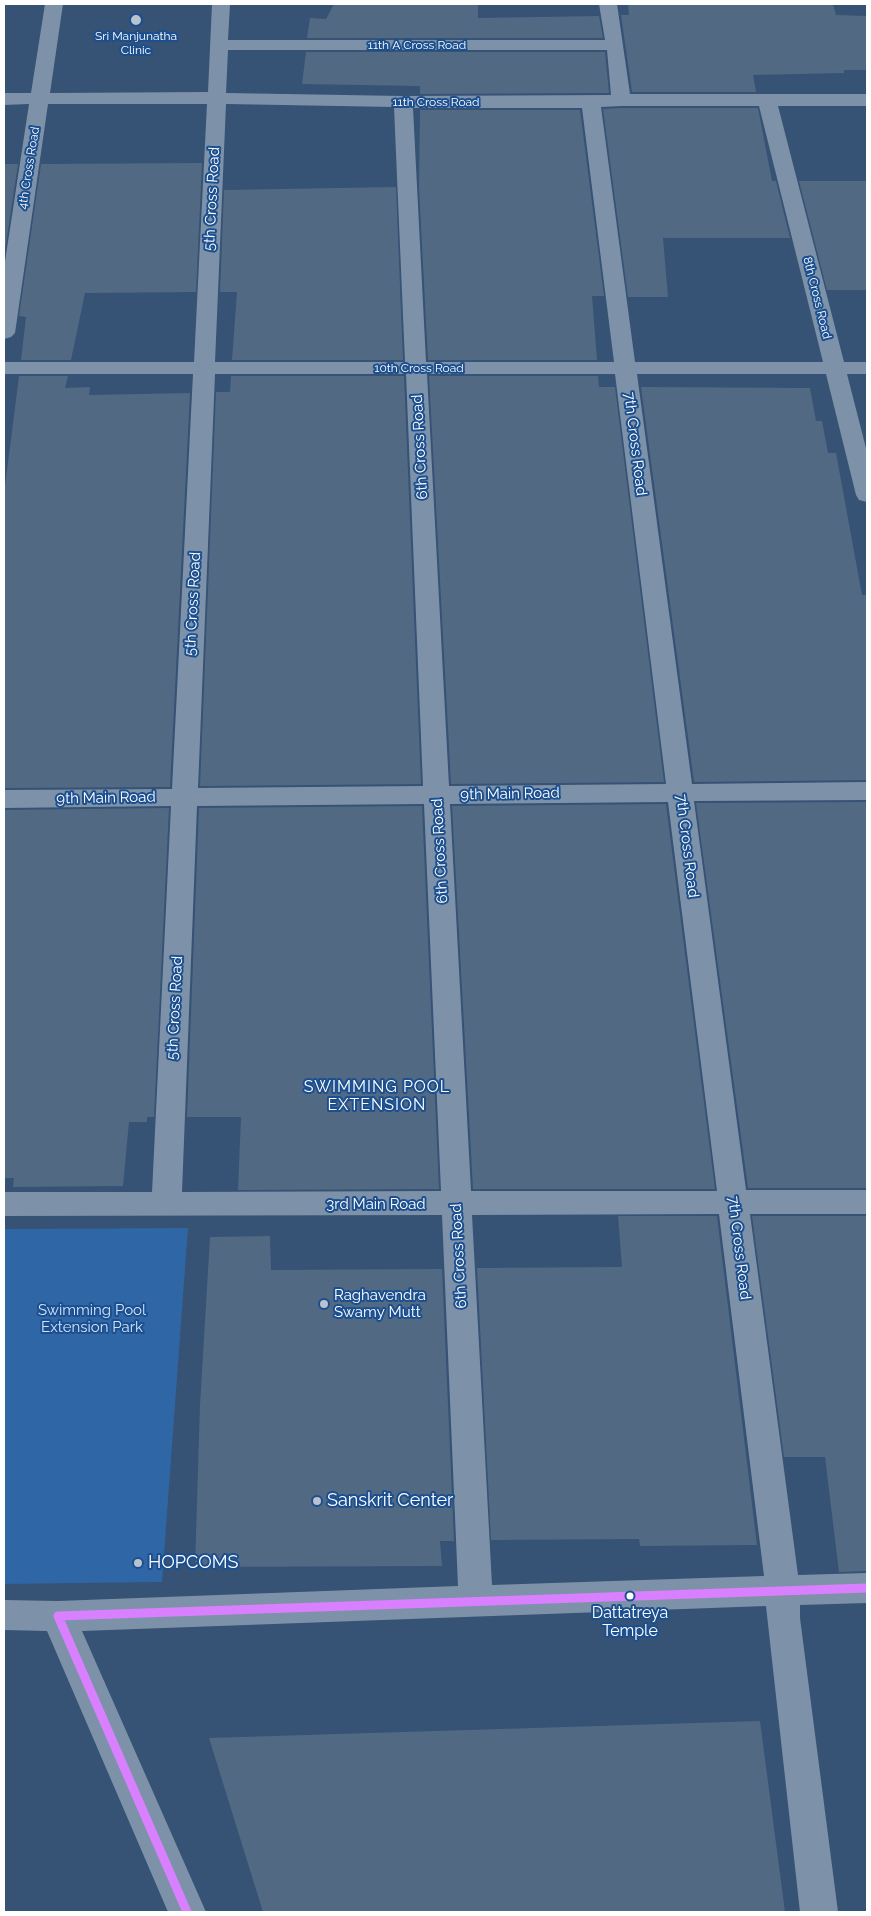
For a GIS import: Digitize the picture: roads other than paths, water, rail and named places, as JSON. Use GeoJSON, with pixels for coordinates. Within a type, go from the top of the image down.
{"type":"FeatureCollection","features":[{"type":"Feature","properties":{"kind":"street","name":"4th Cross Road"},"geometry":{"type":"LineString","coordinates":[[4,333],[54,4]]}},
{"type":"Feature","properties":{"kind":"street","name":"5th Cross Road"},"geometry":{"type":"LineString","coordinates":[[166,1204],[221,4]]}},
{"type":"Feature","properties":{"kind":"street"},"geometry":{"type":"LineString","coordinates":[[608,4],[621,100]]}},
{"type":"Feature","properties":{"kind":"street","name":"11th A Cross Road"},"geometry":{"type":"LineString","coordinates":[[219,45],[615,45]]}},
{"type":"Feature","properties":{"kind":"street","name":"11th Cross Road"},"geometry":{"type":"LineString","coordinates":[[4,99],[216,98],[403,102],[867,100]]}},
{"type":"Feature","properties":{"kind":"street","name":"8th Cross Road"},"geometry":{"type":"LineString","coordinates":[[767,100],[867,495]]}},
{"type":"Feature","properties":{"kind":"street","name":"6th Cross Road"},"geometry":{"type":"LineString","coordinates":[[403,102],[476,1601]]}},
{"type":"Feature","properties":{"kind":"street","name":"7th Cross Road"},"geometry":{"type":"LineString","coordinates":[[592,102],[783,1590],[783,1618],[819,1912]]}},
{"type":"Feature","properties":{"kind":"street","name":"10th Cross Road"},"geometry":{"type":"LineString","coordinates":[[4,368],[867,368]]}},
{"type":"Feature","properties":{"kind":"street","name":"9th Main Road"},"geometry":{"type":"LineString","coordinates":[[4,799],[867,791]]}},
{"type":"Feature","properties":{"kind":"street","name":"3rd Main Road"},"geometry":{"type":"LineString","coordinates":[[4,1204],[867,1202]]}},
{"type":"Feature","properties":{"kind":"street"},"geometry":{"type":"LineString","coordinates":[[4,1615],[58,1616],[867,1588]]}},
{"type":"Feature","properties":{"kind":"street"},"geometry":{"type":"LineString","coordinates":[[58,1616],[187,1912]]}},
{"type":"Feature","properties":{"kind":"place","name":"Sri Manjunatha Clinic"},"geometry":{"type":"Point","coordinates":[136,20]}},
{"type":"Feature","properties":{"kind":"place","name":"Raghavendra Swamy Mutt"},"geometry":{"type":"Point","coordinates":[324,1304]}},
{"type":"Feature","properties":{"kind":"place","name":"Sanskrit Center"},"geometry":{"type":"Point","coordinates":[317,1501]}},
{"type":"Feature","properties":{"kind":"place","name":"HOPCOMS"},"geometry":{"type":"Point","coordinates":[138,1563]}},
{"type":"Feature","properties":{"kind":"place","name":"Dattatreya Temple"},"geometry":{"type":"Point","coordinates":[630,1596]}},
{"type":"Feature","properties":{"kind":"district","name":"SWIMMING POOL EXTENSION"},"geometry":{"type":"Point","coordinates":[377,1096]}},
{"type":"Feature","properties":{"kind":"park label","name":"Swimming Pool Extension Park"},"geometry":{"type":"Point","coordinates":[92,1318]}}]}
